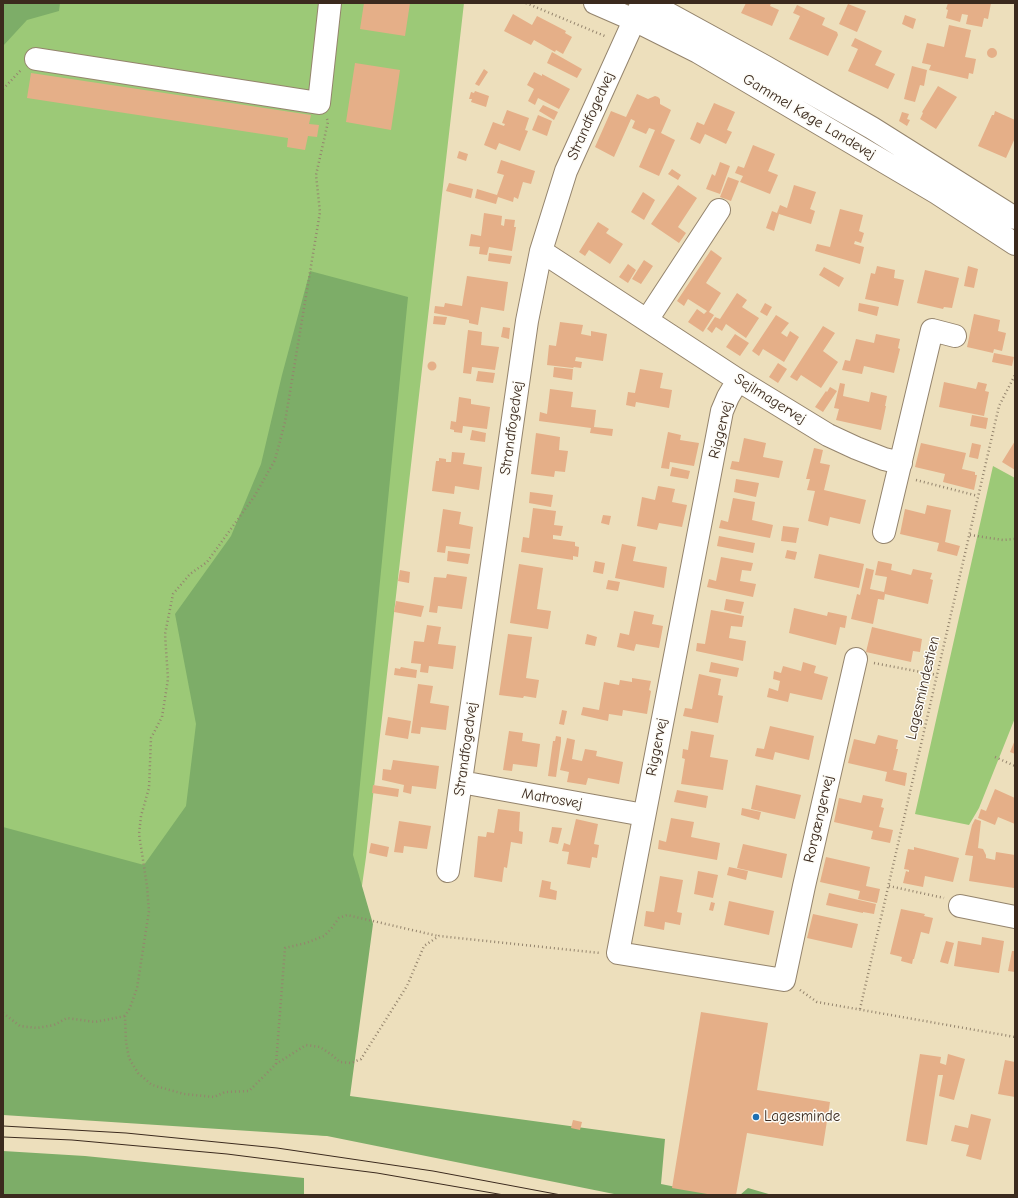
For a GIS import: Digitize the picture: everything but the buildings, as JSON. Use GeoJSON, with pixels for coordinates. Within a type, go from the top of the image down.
{"type":"FeatureCollection","features":[{"type":"Feature","properties":{"kind":"street"},"geometry":{"type":"LineString","coordinates":[[36,59],[319,103],[330,3]]}},
{"type":"Feature","properties":{"kind":"street","name":"Gammel Køge Landevej"},"geometry":{"type":"LineString","coordinates":[[595,3],[638,12],[698,52],[937,193],[1015,244]]}},
{"type":"Feature","properties":{"kind":"street","name":"Gammel Køge Landevej"},"geometry":{"type":"LineString","coordinates":[[649,3],[764,66],[872,128],[1015,218]]}},
{"type":"Feature","properties":{"kind":"street","name":"Strandfogedvej"},"geometry":{"type":"LineString","coordinates":[[448,871],[527,321],[541,251],[566,171],[638,12]]}},
{"type":"Feature","properties":{"kind":"street"},"geometry":{"type":"LineString","coordinates":[[647,320],[719,210]]}},
{"type":"Feature","properties":{"kind":"street","name":"Sejlmagervej"},"geometry":{"type":"LineString","coordinates":[[541,251],[738,380],[828,435],[884,459],[899,469]]}},
{"type":"Feature","properties":{"kind":"street"},"geometry":{"type":"LineString","coordinates":[[884,532],[932,330],[955,336]]}},
{"type":"Feature","properties":{"kind":"street","name":"Riggervej"},"geometry":{"type":"LineString","coordinates":[[618,953],[722,411],[738,380]]}},
{"type":"Feature","properties":{"kind":"street","name":"Rorgængervej"},"geometry":{"type":"LineString","coordinates":[[784,980],[856,659]]}},
{"type":"Feature","properties":{"kind":"street","name":"Matrosvej"},"geometry":{"type":"LineString","coordinates":[[461,782],[644,815]]}},
{"type":"Feature","properties":{"kind":"street"},"geometry":{"type":"LineString","coordinates":[[960,906],[1015,916]]}},
{"type":"Feature","properties":{"kind":"street"},"geometry":{"type":"LineString","coordinates":[[618,953],[784,980]]}},
{"type":"Feature","properties":{"kind":"path"},"geometry":{"type":"LineString","coordinates":[[3,89],[32,58],[36,59]]}},
{"type":"Feature","properties":{"kind":"path"},"geometry":{"type":"LineString","coordinates":[[319,103],[328,122],[316,175],[320,212],[285,422],[275,460],[254,497],[207,562],[190,574],[173,594],[166,628],[165,634],[168,679],[162,717],[152,738],[149,788],[141,816],[139,834],[147,886],[149,911],[137,988],[130,1008],[125,1016],[126,1042],[129,1058],[138,1073],[152,1085],[184,1094],[214,1098],[225,1092],[250,1091],[276,1064],[306,1045],[320,1047],[340,1062],[351,1063],[361,1059],[407,986],[424,946],[438,936]]}},
{"type":"Feature","properties":{"kind":"path","name":"Lagesmindestien"},"geometry":{"type":"LineString","coordinates":[[860,1009],[999,406],[1015,375]]}},
{"type":"Feature","properties":{"kind":"path"},"geometry":{"type":"LineString","coordinates":[[899,469],[978,496]]}},
{"type":"Feature","properties":{"kind":"path"},"geometry":{"type":"LineString","coordinates":[[970,535],[1003,540],[1015,539]]}},
{"type":"Feature","properties":{"kind":"path"},"geometry":{"type":"LineString","coordinates":[[856,659],[937,675]]}},
{"type":"Feature","properties":{"kind":"path"},"geometry":{"type":"LineString","coordinates":[[995,757],[1015,766]]}},
{"type":"Feature","properties":{"kind":"path"},"geometry":{"type":"LineString","coordinates":[[889,886],[954,900],[960,906]]}},
{"type":"Feature","properties":{"kind":"path"},"geometry":{"type":"LineString","coordinates":[[276,1064],[285,948],[306,944],[324,936],[339,918],[347,915],[438,936],[596,954],[618,953]]}},
{"type":"Feature","properties":{"kind":"path"},"geometry":{"type":"LineString","coordinates":[[784,980],[817,1002],[1015,1037]]}},
{"type":"Feature","properties":{"kind":"path"},"geometry":{"type":"LineString","coordinates":[[3,1014],[20,1026],[38,1028],[54,1026],[67,1018],[95,1022],[125,1016]]}},
{"type":"Feature","properties":{"kind":"green space"},"geometry":{"type":"Polygon","coordinates":[[[3,3],[464,3],[366,857],[327,1136],[3,1100],[3,3]]]}},
{"type":"Feature","properties":{"kind":"green space"},"geometry":{"type":"Polygon","coordinates":[[[3,3],[60,3],[59,11],[27,20],[3,46],[3,3]]]}},
{"type":"Feature","properties":{"kind":"green space"},"geometry":{"type":"Polygon","coordinates":[[[310,271],[408,297],[353,855],[373,924],[350,1096],[665,1139],[661,1184],[716,1195],[619,1195],[327,1136],[3,1115],[3,827],[144,865],[186,806],[196,724],[175,614],[231,536],[261,464],[282,375],[310,271]]]}},
{"type":"Feature","properties":{"kind":"green space"},"geometry":{"type":"Polygon","coordinates":[[[993,466],[1015,478],[1015,718],[979,808],[969,825],[915,814],[993,466]]]}},
{"type":"Feature","properties":{"kind":"green space"},"geometry":{"type":"Polygon","coordinates":[[[3,1151],[85,1156],[304,1178],[304,1195],[3,1195],[3,1151]]]}},
{"type":"Feature","properties":{"kind":"green space"},"geometry":{"type":"Polygon","coordinates":[[[748,1188],[772,1195],[740,1195],[748,1188]]]}},
{"type":"Feature","properties":{"kind":"tram line"},"geometry":{"type":"LineString","coordinates":[[3,1126],[126,1133],[277,1148],[433,1171],[561,1195]]}},
{"type":"Feature","properties":{"kind":"tram line"},"geometry":{"type":"LineString","coordinates":[[3,1137],[72,1140],[227,1154],[377,1173],[504,1195]]}},
{"type":"Feature","properties":{"kind":"place","name":"Lagesminde"},"geometry":{"type":"Point","coordinates":[756,1117]}}]}
